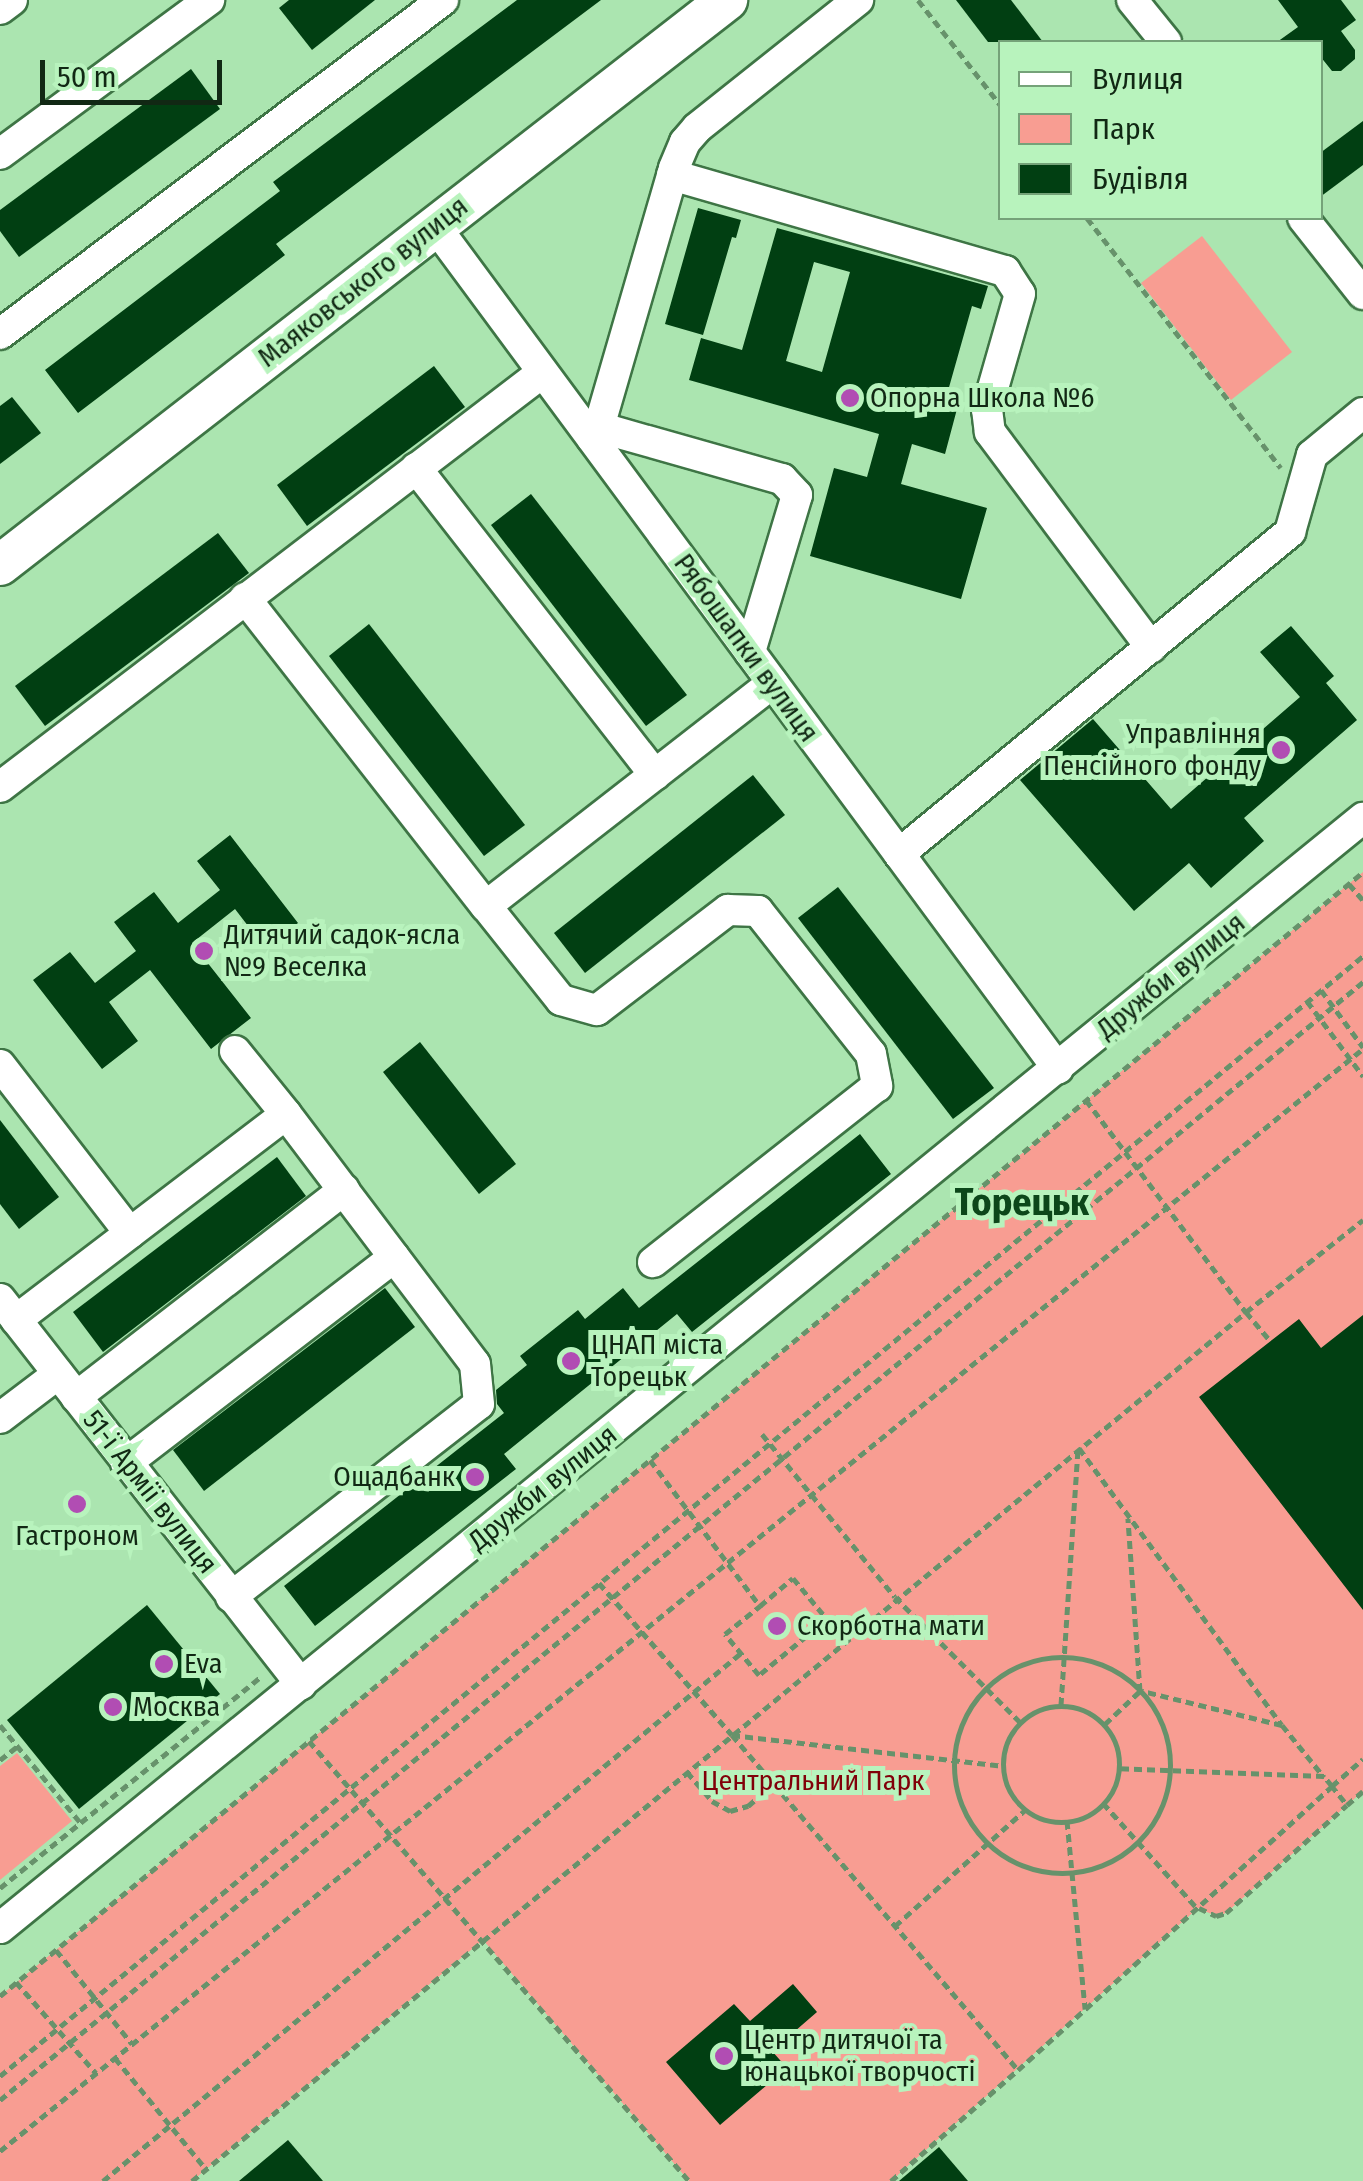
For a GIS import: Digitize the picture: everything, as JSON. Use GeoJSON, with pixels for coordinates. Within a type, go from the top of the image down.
{"type":"FeatureCollection","features":[{"type":"Feature","properties":{"kind":"main road","name":"Маяковського вулиця"},"geometry":{"type":"LineString","coordinates":[[0,565],[727,0]]}},
{"type":"Feature","properties":{"kind":"street"},"geometry":{"type":"LineString","coordinates":[[0,9],[12,0]]}},
{"type":"Feature","properties":{"kind":"street"},"geometry":{"type":"LineString","coordinates":[[0,154],[209,0]]}},
{"type":"Feature","properties":{"kind":"street"},"geometry":{"type":"LineString","coordinates":[[0,334],[443,0]]}},
{"type":"Feature","properties":{"kind":"street"},"geometry":{"type":"LineString","coordinates":[[750,652],[797,496],[782,480],[612,431],[596,435],[672,175],[696,128],[858,0]]}},
{"type":"Feature","properties":{"kind":"street"},"geometry":{"type":"LineString","coordinates":[[1132,0],[1164,40]]}},
{"type":"Feature","properties":{"kind":"street"},"geometry":{"type":"LineString","coordinates":[[672,175],[1005,271],[1020,294],[987,409],[990,432],[1151,647]]}},
{"type":"Feature","properties":{"kind":"street"},"geometry":{"type":"LineString","coordinates":[[1305,220],[1363,294]]}},
{"type":"Feature","properties":{"kind":"street","name":"Рябошапки вулиця"},"geometry":{"type":"LineString","coordinates":[[435,226],[542,372],[596,435],[772,683],[1058,1070]]}},
{"type":"Feature","properties":{"kind":"street"},"geometry":{"type":"LineString","coordinates":[[0,787],[542,372]]}},
{"type":"Feature","properties":{"kind":"street"},"geometry":{"type":"LineString","coordinates":[[899,854],[1290,532],[1312,454],[1363,413]]}},
{"type":"Feature","properties":{"kind":"street"},"geometry":{"type":"LineString","coordinates":[[416,468],[654,774]]}},
{"type":"Feature","properties":{"kind":"street"},"geometry":{"type":"LineString","coordinates":[[245,598],[561,1000],[597,1010],[728,910],[758,911],[871,1054],[877,1086],[653,1262]]}},
{"type":"Feature","properties":{"kind":"street"},"geometry":{"type":"LineString","coordinates":[[486,906],[772,683]]}},
{"type":"Feature","properties":{"kind":"street","name":"Дружби вулиця"},"geometry":{"type":"LineString","coordinates":[[0,1928],[1363,818]]}},
{"type":"Feature","properties":{"kind":"street"},"geometry":{"type":"LineString","coordinates":[[231,1597],[479,1404],[475,1364],[235,1051]]}},
{"type":"Feature","properties":{"kind":"street"},"geometry":{"type":"LineString","coordinates":[[0,1065],[130,1233]]}},
{"type":"Feature","properties":{"kind":"street"},"geometry":{"type":"LineString","coordinates":[[8,1310],[130,1233],[286,1114]]}},
{"type":"Feature","properties":{"kind":"street"},"geometry":{"type":"LineString","coordinates":[[0,1418],[67,1386],[344,1190]]}},
{"type":"Feature","properties":{"kind":"street"},"geometry":{"type":"LineString","coordinates":[[126,1462],[394,1257]]}},
{"type":"Feature","properties":{"kind":"street","name":"51-ї Армії вулиця"},"geometry":{"type":"LineString","coordinates":[[8,1310],[302,1684]]}},
{"type":"Feature","properties":{"kind":"path"},"geometry":{"type":"LineString","coordinates":[[918,0],[998,103]]}},
{"type":"Feature","properties":{"kind":"path"},"geometry":{"type":"LineString","coordinates":[[1089,220],[1292,482]]}},
{"type":"Feature","properties":{"kind":"path"},"geometry":{"type":"LineString","coordinates":[[0,1996],[1363,872]]}},
{"type":"Feature","properties":{"kind":"path"},"geometry":{"type":"LineString","coordinates":[[1349,884],[1363,900]]}},
{"type":"Feature","properties":{"kind":"path"},"geometry":{"type":"LineString","coordinates":[[0,2076],[1363,956]]}},
{"type":"Feature","properties":{"kind":"path"},"geometry":{"type":"LineString","coordinates":[[0,2100],[1363,982]]}},
{"type":"Feature","properties":{"kind":"path"},"geometry":{"type":"LineString","coordinates":[[0,2151],[1363,1048],[1321,990]]}},
{"type":"Feature","properties":{"kind":"path"},"geometry":{"type":"LineString","coordinates":[[1307,1001],[1363,1076]]}},
{"type":"Feature","properties":{"kind":"path"},"geometry":{"type":"LineString","coordinates":[[1086,1100],[1270,1341]]}},
{"type":"Feature","properties":{"kind":"path"},"geometry":{"type":"LineString","coordinates":[[192,2181],[895,1597],[1363,1220]]}},
{"type":"Feature","properties":{"kind":"path"},"geometry":{"type":"LineString","coordinates":[[762,1434],[895,1597],[1020,1722]]}},
{"type":"Feature","properties":{"kind":"path"},"geometry":{"type":"LineString","coordinates":[[1078,1448],[1282,1725],[1347,1805]]}},
{"type":"Feature","properties":{"kind":"path"},"geometry":{"type":"LineString","coordinates":[[1061,1706],[1078,1448]]}},
{"type":"Feature","properties":{"kind":"path"},"geometry":{"type":"LineString","coordinates":[[650,1460],[760,1606]]}},
{"type":"Feature","properties":{"kind":"path"},"geometry":{"type":"LineString","coordinates":[[1128,1513],[1140,1691],[1152,1704],[1167,1735],[1171,1770],[1164,1804],[1145,1836],[1116,1859],[1082,1872],[1046,1872],[1010,1860],[982,1838],[962,1807],[954,1771],[958,1734],[974,1703],[998,1678],[1029,1662],[1063,1656],[1098,1662],[1128,1678],[1140,1691],[1282,1725]]}},
{"type":"Feature","properties":{"kind":"path"},"geometry":{"type":"LineString","coordinates":[[793,1578],[827,1620],[759,1676],[725,1634],[760,1606],[793,1578]]}},
{"type":"Feature","properties":{"kind":"path"},"geometry":{"type":"LineString","coordinates":[[599,1583],[1018,2070]]}},
{"type":"Feature","properties":{"kind":"path"},"geometry":{"type":"LineString","coordinates":[[102,2181],[741,1653]]}},
{"type":"Feature","properties":{"kind":"path"},"geometry":{"type":"LineString","coordinates":[[0,1888],[282,1660]]}},
{"type":"Feature","properties":{"kind":"path"},"geometry":{"type":"LineString","coordinates":[[1104,1724],[1140,1691]]}},
{"type":"Feature","properties":{"kind":"path"},"geometry":{"type":"LineString","coordinates":[[1061,1706],[1090,1712],[1104,1724],[1115,1740],[1119,1768],[1104,1803],[1080,1819],[1067,1821],[1042,1819],[1025,1810],[1012,1796],[1004,1766],[1008,1740],[1020,1722],[1033,1712],[1061,1706]]}},
{"type":"Feature","properties":{"kind":"path"},"geometry":{"type":"LineString","coordinates":[[0,1725],[80,1822]]}},
{"type":"Feature","properties":{"kind":"path"},"geometry":{"type":"LineString","coordinates":[[732,1735],[1004,1766]]}},
{"type":"Feature","properties":{"kind":"path"},"geometry":{"type":"LineString","coordinates":[[309,1741],[689,2181]]}},
{"type":"Feature","properties":{"kind":"path"},"geometry":{"type":"LineString","coordinates":[[0,1760],[18,1746]]}},
{"type":"Feature","properties":{"kind":"path"},"geometry":{"type":"LineString","coordinates":[[891,2181],[1363,1759]]}},
{"type":"Feature","properties":{"kind":"path"},"geometry":{"type":"LineString","coordinates":[[1119,1768],[1324,1776]]}},
{"type":"Feature","properties":{"kind":"path"},"geometry":{"type":"LineString","coordinates":[[687,1772],[712,1801],[730,1811],[748,1806],[773,1784]]}},
{"type":"Feature","properties":{"kind":"path"},"geometry":{"type":"LineString","coordinates":[[1104,1803],[1198,1907],[1216,1916],[1226,1913],[1363,1791]]}},
{"type":"Feature","properties":{"kind":"path"},"geometry":{"type":"LineString","coordinates":[[897,1928],[1025,1810]]}},
{"type":"Feature","properties":{"kind":"path"},"geometry":{"type":"LineString","coordinates":[[1067,1821],[1084,2011]]}},
{"type":"Feature","properties":{"kind":"path"},"geometry":{"type":"LineString","coordinates":[[56,1950],[132,2044]]}},
{"type":"Feature","properties":{"kind":"path"},"geometry":{"type":"LineString","coordinates":[[16,1982],[94,2075]]}},
{"type":"Feature","properties":{"kind":"path"},"geometry":{"type":"LineString","coordinates":[[115,2058],[206,2169]]}},
{"type":"Feature","properties":{"kind":"green space"},"geometry":{"type":"Polygon","coordinates":[[[1202,236],[1292,352],[1231,400],[1141,283],[1202,236]]]}},
{"type":"Feature","properties":{"kind":"green space","name":"Центральний Парк"},"geometry":{"type":"Polygon","coordinates":[[[1363,872],[1363,1791],[1226,1913],[1216,1916],[1198,1908],[891,2181],[689,2181],[483,1940],[192,2181],[0,2181],[0,1996],[1363,872]]]}},
{"type":"Feature","properties":{"kind":"green space"},"geometry":{"type":"Polygon","coordinates":[[[17,1753],[72,1821],[0,1880],[0,1766],[17,1753]]]}},
{"type":"Feature","properties":{"kind":"building"},"geometry":{"type":"Polygon","coordinates":[[[289,0],[375,0],[312,50],[279,8],[289,0]]]}},
{"type":"Feature","properties":{"kind":"building"},"geometry":{"type":"Polygon","coordinates":[[[517,0],[601,0],[276,244],[285,255],[78,413],[45,370],[280,191],[273,182],[517,0]]]}},
{"type":"Feature","properties":{"kind":"building"},"geometry":{"type":"Polygon","coordinates":[[[956,0],[1011,0],[1041,40],[998,40],[988,42],[956,0]]]}},
{"type":"Feature","properties":{"kind":"building"},"geometry":{"type":"Polygon","coordinates":[[[1278,0],[1341,0],[1356,20],[1341,31],[1355,50],[1355,59],[1341,71],[1332,71],[1323,60],[1323,40],[1280,40],[1298,27],[1278,0]]]}},
{"type":"Feature","properties":{"kind":"building"},"geometry":{"type":"Polygon","coordinates":[[[191,69],[220,109],[19,257],[0,231],[0,210],[191,69]]]}},
{"type":"Feature","properties":{"kind":"building"},"geometry":{"type":"Polygon","coordinates":[[[1363,121],[1363,165],[1323,195],[1323,151],[1363,121]]]}},
{"type":"Feature","properties":{"kind":"building"},"geometry":{"type":"Polygon","coordinates":[[[698,208],[741,220],[736,238],[732,237],[703,335],[665,324],[698,208]]]}},
{"type":"Feature","properties":{"kind":"building","name":"Опорна Школа №6"},"geometry":{"type":"Polygon","coordinates":[[[777,228],[988,286],[981,309],[972,306],[944,405],[957,409],[945,454],[912,444],[901,484],[987,508],[961,599],[810,556],[834,468],[867,477],[879,434],[689,380],[701,338],[742,350],[777,228]],[[814,262],[786,361],[822,372],[850,272],[814,262]]]}},
{"type":"Feature","properties":{"kind":"building"},"geometry":{"type":"Polygon","coordinates":[[[434,366],[465,407],[307,526],[277,485],[434,366]]]}},
{"type":"Feature","properties":{"kind":"building"},"geometry":{"type":"Polygon","coordinates":[[[12,397],[41,433],[0,464],[0,406],[12,397]]]}},
{"type":"Feature","properties":{"kind":"building"},"geometry":{"type":"Polygon","coordinates":[[[531,494],[687,695],[646,726],[491,525],[531,494]]]}},
{"type":"Feature","properties":{"kind":"building"},"geometry":{"type":"Polygon","coordinates":[[[218,533],[249,573],[45,726],[15,686],[218,533]]]}},
{"type":"Feature","properties":{"kind":"building"},"geometry":{"type":"Polygon","coordinates":[[[369,624],[525,825],[484,856],[329,656],[369,624]]]}},
{"type":"Feature","properties":{"kind":"building","name":"Управління Пенсійного фонду"},"geometry":{"type":"Polygon","coordinates":[[[1291,626],[1334,676],[1326,683],[1357,720],[1244,818],[1264,841],[1211,888],[1189,863],[1134,911],[1020,780],[1093,719],[1171,809],[1300,697],[1260,652],[1291,626]]]}},
{"type":"Feature","properties":{"kind":"building"},"geometry":{"type":"Polygon","coordinates":[[[753,775],[785,815],[585,973],[554,933],[753,775]]]}},
{"type":"Feature","properties":{"kind":"building"},"geometry":{"type":"Polygon","coordinates":[[[230,835],[298,923],[265,948],[235,909],[192,943],[251,1018],[211,1049],[150,970],[109,1002],[138,1041],[102,1069],[33,980],[70,952],[95,983],[136,951],[114,922],[154,892],[178,923],[220,890],[197,861],[230,835]]]}},
{"type":"Feature","properties":{"kind":"building"},"geometry":{"type":"Polygon","coordinates":[[[838,887],[994,1088],[953,1119],[798,918],[838,887]]]}},
{"type":"Feature","properties":{"kind":"building"},"geometry":{"type":"Polygon","coordinates":[[[420,1042],[516,1164],[479,1194],[383,1072],[420,1042]]]}},
{"type":"Feature","properties":{"kind":"building"},"geometry":{"type":"Polygon","coordinates":[[[0,1120],[59,1197],[19,1229],[0,1204],[0,1120]]]}},
{"type":"Feature","properties":{"kind":"building"},"geometry":{"type":"Polygon","coordinates":[[[860,1134],[891,1174],[692,1332],[677,1314],[504,1454],[516,1469],[315,1626],[284,1586],[504,1413],[497,1404],[496,1390],[527,1365],[520,1356],[578,1310],[585,1319],[623,1288],[639,1308],[860,1134]]]}},
{"type":"Feature","properties":{"kind":"building"},"geometry":{"type":"Polygon","coordinates":[[[277,1157],[306,1196],[103,1352],[73,1312],[277,1157]]]}},
{"type":"Feature","properties":{"kind":"building"},"geometry":{"type":"Polygon","coordinates":[[[385,1288],[415,1327],[204,1491],[173,1450],[385,1288]]]}},
{"type":"Feature","properties":{"kind":"building"},"geometry":{"type":"Polygon","coordinates":[[[1363,1315],[1363,1610],[1199,1397],[1299,1319],[1321,1348],[1363,1315]]]}},
{"type":"Feature","properties":{"kind":"building","name":"Москва"},"geometry":{"type":"Polygon","coordinates":[[[147,1605],[220,1694],[79,1809],[7,1720],[147,1605]]]}},
{"type":"Feature","properties":{"kind":"building","name":"Центр дитячої та юнацької творчості"},"geometry":{"type":"Polygon","coordinates":[[[793,1984],[817,2012],[772,2051],[787,2068],[720,2125],[666,2062],[734,2004],[750,2021],[793,1984]]]}},
{"type":"Feature","properties":{"kind":"building"},"geometry":{"type":"Polygon","coordinates":[[[288,2140],[323,2181],[239,2181],[288,2140]]]}},
{"type":"Feature","properties":{"kind":"building"},"geometry":{"type":"Polygon","coordinates":[[[939,2147],[968,2181],[899,2181],[939,2147]]]}},
{"type":"Feature","properties":{"kind":"place","name":"Опорна Школа №6"},"geometry":{"type":"Point","coordinates":[850,398]}},
{"type":"Feature","properties":{"kind":"place","name":"Управління Пенсійного фонду"},"geometry":{"type":"Point","coordinates":[1281,750]}},
{"type":"Feature","properties":{"kind":"place","name":"Дитячий садок-ясла №9 Веселка"},"geometry":{"type":"Point","coordinates":[204,951]}},
{"type":"Feature","properties":{"kind":"place","name":"ЦНАП міста Торецьк"},"geometry":{"type":"Point","coordinates":[571,1361]}},
{"type":"Feature","properties":{"kind":"place","name":"Ощадбанк"},"geometry":{"type":"Point","coordinates":[475,1477]}},
{"type":"Feature","properties":{"kind":"place","name":"Гастроном"},"geometry":{"type":"Point","coordinates":[77,1504]}},
{"type":"Feature","properties":{"kind":"place","name":"Скорботна мати"},"geometry":{"type":"Point","coordinates":[777,1626]}},
{"type":"Feature","properties":{"kind":"place","name":"Eva"},"geometry":{"type":"Point","coordinates":[164,1664]}},
{"type":"Feature","properties":{"kind":"place","name":"Москва"},"geometry":{"type":"Point","coordinates":[113,1707]}},
{"type":"Feature","properties":{"kind":"place","name":"Центр дитячої та юнацької творчості"},"geometry":{"type":"Point","coordinates":[724,2056]}},
{"type":"Feature","properties":{"kind":"district","name":"Торецьк"},"geometry":{"type":"Point","coordinates":[1022,1203]}}]}
